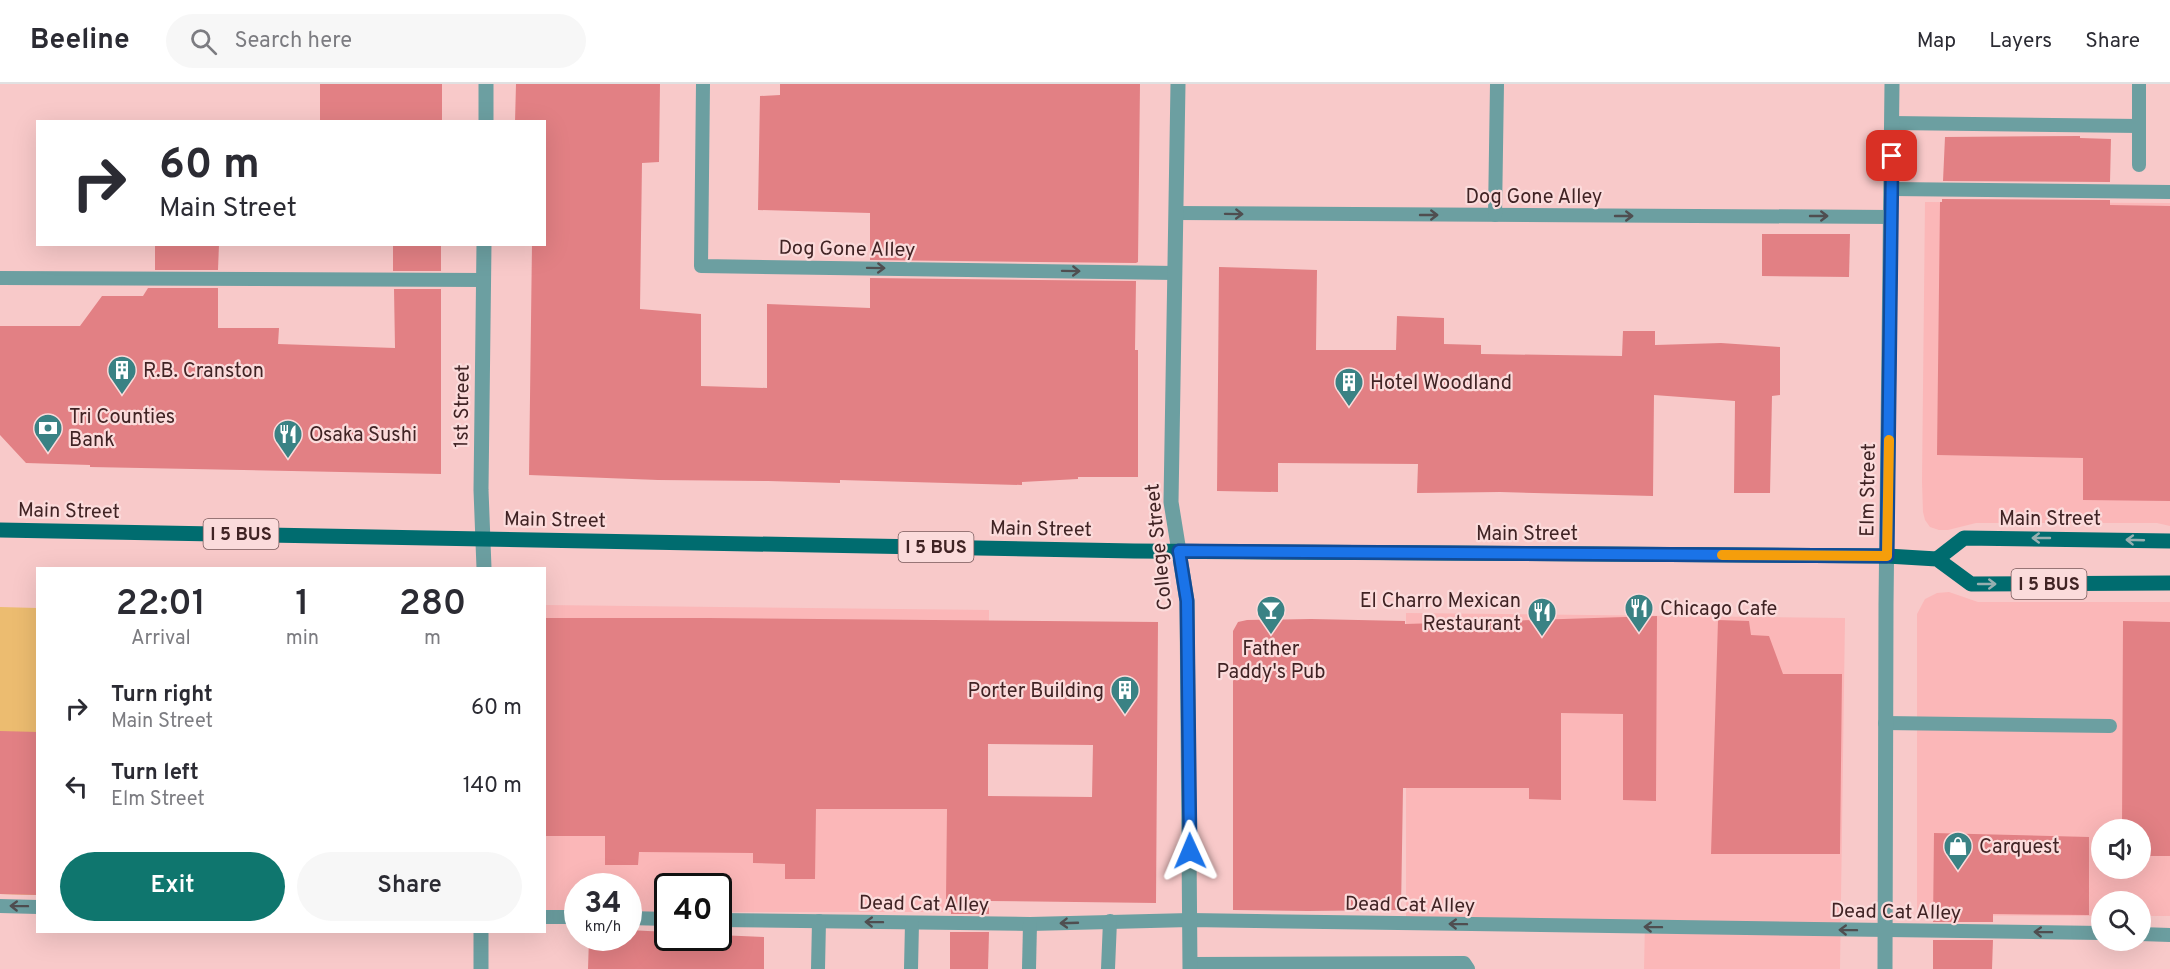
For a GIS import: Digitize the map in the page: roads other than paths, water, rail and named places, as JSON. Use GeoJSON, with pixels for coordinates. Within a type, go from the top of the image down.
{"type":"FeatureCollection","features":[{"type":"Feature","properties":{"kind":"main road","name":"Main Street"},"geometry":{"type":"LineString","coordinates":[[0,530],[1179,551],[1887,556],[1937,559],[1964,538],[2170,541]]}},
{"type":"Feature","properties":{"kind":"main road","name":"I 5 BUS"},"geometry":{"type":"LineString","coordinates":[[1937,559],[1971,584],[2170,583]]}},
{"type":"Feature","properties":{"kind":"street"},"geometry":{"type":"LineString","coordinates":[[486,84],[486,120]]}},
{"type":"Feature","properties":{"kind":"street","name":"College Street"},"geometry":{"type":"LineString","coordinates":[[1178,84],[1171,502],[1187,601],[1190,967]]}},
{"type":"Feature","properties":{"kind":"street","name":"Elm Street"},"geometry":{"type":"LineString","coordinates":[[1885,969],[1885,723],[1892,84]]}},
{"type":"Feature","properties":{"kind":"street","name":"1st Street"},"geometry":{"type":"LineString","coordinates":[[484,246],[481,490],[484,567]]}},
{"type":"Feature","properties":{"kind":"street"},"geometry":{"type":"LineString","coordinates":[[481,969],[482,933]]}},
{"type":"Feature","properties":{"kind":"lane","name":"Dog Gone Alley"},"geometry":{"type":"LineString","coordinates":[[703,84],[700,266],[1175,273]]}},
{"type":"Feature","properties":{"kind":"lane"},"geometry":{"type":"LineString","coordinates":[[1495,215],[1497,84]]}},
{"type":"Feature","properties":{"kind":"lane"},"geometry":{"type":"LineString","coordinates":[[2139,84],[2139,165]]}},
{"type":"Feature","properties":{"kind":"lane"},"geometry":{"type":"LineString","coordinates":[[1892,123],[2139,126]]}},
{"type":"Feature","properties":{"kind":"lane"},"geometry":{"type":"LineString","coordinates":[[1892,189],[2170,192]]}},
{"type":"Feature","properties":{"kind":"lane","name":"Dog Gone Alley"},"geometry":{"type":"LineString","coordinates":[[1176,213],[1891,217]]}},
{"type":"Feature","properties":{"kind":"lane"},"geometry":{"type":"LineString","coordinates":[[0,278],[484,280]]}},
{"type":"Feature","properties":{"kind":"lane"},"geometry":{"type":"LineString","coordinates":[[1885,723],[2109,726]]}},
{"type":"Feature","properties":{"kind":"lane"},"geometry":{"type":"LineString","coordinates":[[0,906],[36,907]]}},
{"type":"Feature","properties":{"kind":"lane"},"geometry":{"type":"LineString","coordinates":[[546,917],[564,917]]}},
{"type":"Feature","properties":{"kind":"lane","name":"Dead Cat Alley"},"geometry":{"type":"LineString","coordinates":[[732,920],[1030,924],[1190,920],[2091,933]]}},
{"type":"Feature","properties":{"kind":"lane"},"geometry":{"type":"LineString","coordinates":[[819,921],[819,969]]}},
{"type":"Feature","properties":{"kind":"lane"},"geometry":{"type":"LineString","coordinates":[[1108,969],[1110,921]]}},
{"type":"Feature","properties":{"kind":"lane"},"geometry":{"type":"LineString","coordinates":[[912,923],[912,969]]}},
{"type":"Feature","properties":{"kind":"lane"},"geometry":{"type":"LineString","coordinates":[[1029,969],[1030,924]]}},
{"type":"Feature","properties":{"kind":"lane"},"geometry":{"type":"LineString","coordinates":[[2151,934],[2170,935]]}},
{"type":"Feature","properties":{"kind":"lane"},"geometry":{"type":"LineString","coordinates":[[1190,967],[1464,963],[1468,969]]}},
{"type":"Feature","properties":{"kind":"place","name":"R.B. Cranston"},"geometry":{"type":"Point","coordinates":[122,396]}},
{"type":"Feature","properties":{"kind":"place","name":"Hotel Woodland"},"geometry":{"type":"Point","coordinates":[1349,408]}},
{"type":"Feature","properties":{"kind":"place","name":"Tri Counties Bank"},"geometry":{"type":"Point","coordinates":[48,454]}},
{"type":"Feature","properties":{"kind":"place","name":"Osaka Sushi"},"geometry":{"type":"Point","coordinates":[288,460]}},
{"type":"Feature","properties":{"kind":"place","name":"Chicago Cafe"},"geometry":{"type":"Point","coordinates":[1639,634]}},
{"type":"Feature","properties":{"kind":"place","name":"Father Paddy's Pub"},"geometry":{"type":"Point","coordinates":[1271,636]}},
{"type":"Feature","properties":{"kind":"place","name":"El Charro Mexican Restaurant"},"geometry":{"type":"Point","coordinates":[1542,638]}},
{"type":"Feature","properties":{"kind":"place","name":"Porter Building"},"geometry":{"type":"Point","coordinates":[1125,716]}},
{"type":"Feature","properties":{"kind":"place","name":"Carquest"},"geometry":{"type":"Point","coordinates":[1958,872]}}]}
